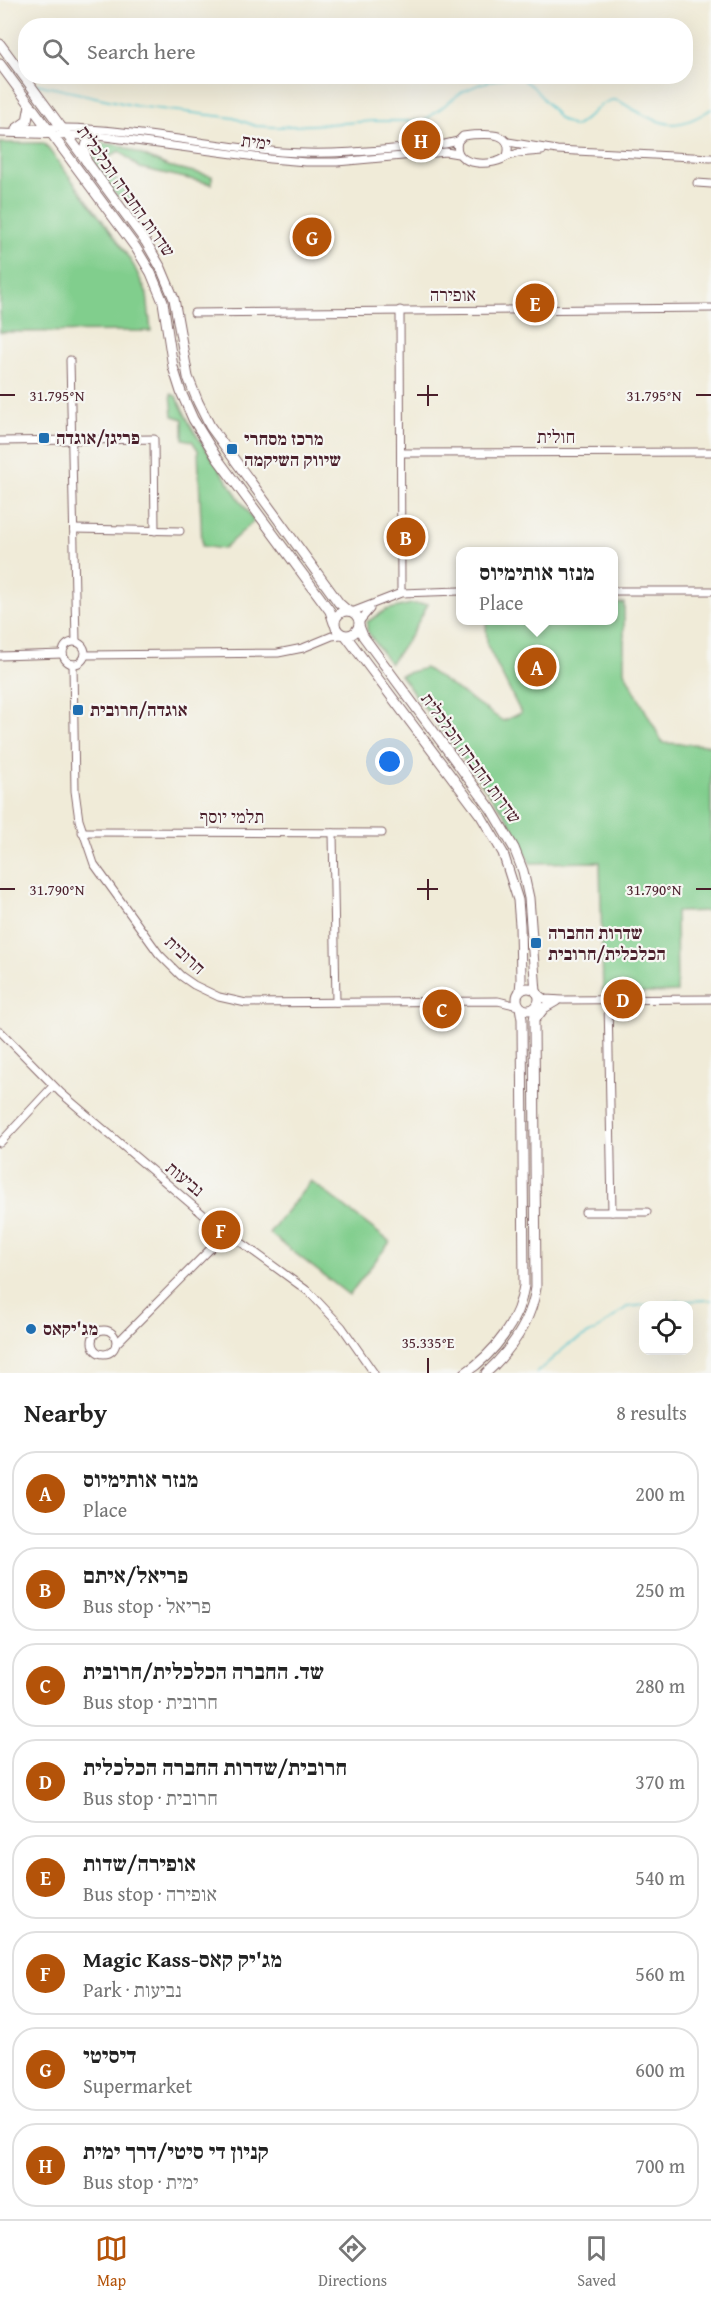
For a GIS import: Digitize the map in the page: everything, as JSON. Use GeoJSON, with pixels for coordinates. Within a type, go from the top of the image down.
{"type":"FeatureCollection","features":[{"type":"Feature","properties":{"kind":"main road","name":"שדרות החברה הכלכלית"},"geometry":{"type":"LineString","coordinates":[[0,44],[18,68]]}},
{"type":"Feature","properties":{"kind":"main road","name":"שדרות החברה הכלכלית"},"geometry":{"type":"LineString","coordinates":[[0,64],[129,238],[151,273],[165,311],[177,381],[186,407],[200,432],[330,611],[339,630],[477,811],[503,853],[511,875],[519,912],[522,980],[519,992]]}},
{"type":"Feature","properties":{"kind":"main road","name":"שדרות החברה הכלכלית"},"geometry":{"type":"LineString","coordinates":[[29,84],[139,231],[161,268],[177,309],[188,377],[210,426],[339,603],[359,624],[363,636],[490,809],[514,848],[523,871],[530,904],[534,980],[537,992]]}},
{"type":"Feature","properties":{"kind":"main road"},"geometry":{"type":"LineString","coordinates":[[16,129],[27,121],[30,105]]}},
{"type":"Feature","properties":{"kind":"main road"},"geometry":{"type":"LineString","coordinates":[[86,161],[87,143],[98,136]]}},
{"type":"Feature","properties":{"kind":"main road"},"geometry":{"type":"LineString","coordinates":[[350,612],[337,615],[339,630],[353,634],[359,624]]}},
{"type":"Feature","properties":{"kind":"main road"},"geometry":{"type":"LineString","coordinates":[[465,1373],[484,1358],[506,1332],[517,1312],[524,1287],[522,1019],[516,999],[519,992],[530,988],[537,992],[539,999],[534,1028],[536,1288],[532,1306],[523,1327],[486,1373]]}},
{"type":"Feature","properties":{"kind":"main road"},"geometry":{"type":"LineString","coordinates":[[534,1028],[540,1011],[560,1001]]}},
{"type":"Feature","properties":{"kind":"main road"},"geometry":{"type":"LineString","coordinates":[[519,1006],[526,1011],[537,1006]]}},
{"type":"Feature","properties":{"kind":"street"},"geometry":{"type":"LineString","coordinates":[[0,132],[16,129],[49,131]]}},
{"type":"Feature","properties":{"kind":"street"},"geometry":{"type":"LineString","coordinates":[[0,132],[64,131]]}},
{"type":"Feature","properties":{"kind":"street","name":"ימית"},"geometry":{"type":"LineString","coordinates":[[64,131],[306,162],[338,162],[439,152],[458,154],[468,161],[498,161],[506,157]]}},
{"type":"Feature","properties":{"kind":"street","name":"ימית"},"geometry":{"type":"LineString","coordinates":[[64,131],[122,131],[261,150],[313,153],[363,152],[446,144],[458,141],[466,135],[501,136],[508,142]]}},
{"type":"Feature","properties":{"kind":"street"},"geometry":{"type":"LineString","coordinates":[[458,141],[458,154]]}},
{"type":"Feature","properties":{"kind":"street"},"geometry":{"type":"LineString","coordinates":[[506,157],[508,142],[557,150],[711,158]]}},
{"type":"Feature","properties":{"kind":"street"},"geometry":{"type":"LineString","coordinates":[[506,157],[518,153],[557,150]]}},
{"type":"Feature","properties":{"kind":"street"},"geometry":{"type":"LineString","coordinates":[[697,183],[711,183]]}},
{"type":"Feature","properties":{"kind":"street","name":"אופירה"},"geometry":{"type":"LineString","coordinates":[[194,313],[711,308]]}},
{"type":"Feature","properties":{"kind":"street"},"geometry":{"type":"LineString","coordinates":[[400,310],[401,592]]}},
{"type":"Feature","properties":{"kind":"street"},"geometry":{"type":"LineString","coordinates":[[70,360],[76,642]]}},
{"type":"Feature","properties":{"kind":"street"},"geometry":{"type":"LineString","coordinates":[[0,441],[154,439],[154,531]]}},
{"type":"Feature","properties":{"kind":"street","name":"חולית"},"geometry":{"type":"LineString","coordinates":[[401,453],[711,452]]}},
{"type":"Feature","properties":{"kind":"street"},"geometry":{"type":"LineString","coordinates":[[74,530],[180,531]]}},
{"type":"Feature","properties":{"kind":"street"},"geometry":{"type":"LineString","coordinates":[[350,612],[401,592],[456,591]]}},
{"type":"Feature","properties":{"kind":"street"},"geometry":{"type":"LineString","coordinates":[[618,591],[711,591]]}},
{"type":"Feature","properties":{"kind":"street"},"geometry":{"type":"LineString","coordinates":[[359,624],[364,613],[379,602]]}},
{"type":"Feature","properties":{"kind":"street"},"geometry":{"type":"LineString","coordinates":[[85,655],[278,653],[303,648],[339,630]]}},
{"type":"Feature","properties":{"kind":"street"},"geometry":{"type":"LineString","coordinates":[[76,642],[82,645],[85,655],[80,663],[73,664],[66,661],[63,654],[67,645],[76,642]]}},
{"type":"Feature","properties":{"kind":"street"},"geometry":{"type":"LineString","coordinates":[[0,656],[63,654]]}},
{"type":"Feature","properties":{"kind":"street","name":"חרובית"},"geometry":{"type":"LineString","coordinates":[[73,664],[75,791],[82,832],[89,854],[108,885],[159,954],[181,976],[219,997],[246,1003],[498,1001],[519,1006]]}},
{"type":"Feature","properties":{"kind":"street","name":"תלמי יוסף"},"geometry":{"type":"LineString","coordinates":[[82,832],[382,833]]}},
{"type":"Feature","properties":{"kind":"street"},"geometry":{"type":"LineString","coordinates":[[333,833],[336,1002]]}},
{"type":"Feature","properties":{"kind":"street","name":"חרובית"},"geometry":{"type":"LineString","coordinates":[[498,1001],[513,997],[519,992]]}},
{"type":"Feature","properties":{"kind":"street"},"geometry":{"type":"LineString","coordinates":[[537,992],[545,999],[560,1001],[711,999]]}},
{"type":"Feature","properties":{"kind":"street"},"geometry":{"type":"LineString","coordinates":[[608,1000],[612,1212]]}},
{"type":"Feature","properties":{"kind":"street"},"geometry":{"type":"LineString","coordinates":[[537,1006],[560,1001]]}},
{"type":"Feature","properties":{"kind":"street","name":"נביעות"},"geometry":{"type":"LineString","coordinates":[[0,1031],[53,1086],[226,1233],[309,1292],[342,1327],[374,1373]]}},
{"type":"Feature","properties":{"kind":"street"},"geometry":{"type":"LineString","coordinates":[[0,1143],[53,1086]]}},
{"type":"Feature","properties":{"kind":"street"},"geometry":{"type":"LineString","coordinates":[[585,1212],[647,1212]]}},
{"type":"Feature","properties":{"kind":"street"},"geometry":{"type":"LineString","coordinates":[[135,1325],[120,1331],[97,1332],[92,1338],[92,1346],[97,1352],[105,1354],[112,1351],[116,1344],[135,1325],[226,1233]]}},
{"type":"Feature","properties":{"kind":"street"},"geometry":{"type":"LineString","coordinates":[[109,1331],[114,1336],[116,1344]]}},
{"type":"Feature","properties":{"kind":"green space"},"geometry":{"type":"Polygon","coordinates":[[[0,143],[44,143],[118,241],[134,266],[147,294],[151,331],[0,332],[0,143]]]}},
{"type":"Feature","properties":{"kind":"green space"},"geometry":{"type":"Polygon","coordinates":[[[99,143],[119,145],[168,166],[212,176],[212,184],[140,168],[119,151],[101,162],[135,201],[123,198],[112,191],[96,165],[92,147],[99,143]]]}},
{"type":"Feature","properties":{"kind":"green space"},"geometry":{"type":"Polygon","coordinates":[[[171,394],[176,396],[192,428],[254,521],[223,549],[202,546],[198,450],[192,441],[183,439],[183,419],[173,416],[171,394]]]}},
{"type":"Feature","properties":{"kind":"green space"},"geometry":{"type":"Polygon","coordinates":[[[624,603],[624,671],[663,743],[711,745],[711,911],[676,912],[677,992],[603,995],[600,862],[530,863],[509,820],[400,675],[425,668],[503,721],[521,713],[487,645],[486,625],[618,625],[618,604],[624,603]]]}},
{"type":"Feature","properties":{"kind":"green space"},"geometry":{"type":"Polygon","coordinates":[[[411,604],[428,604],[411,635],[390,664],[367,631],[367,622],[386,610],[411,604]]]}},
{"type":"Feature","properties":{"kind":"green space"},"geometry":{"type":"Polygon","coordinates":[[[311,1181],[390,1242],[349,1295],[269,1233],[311,1181]]]}},
{"type":"Feature","properties":{"kind":"waterway"},"geometry":{"type":"LineString","coordinates":[[36,84],[136,106],[234,118],[256,126],[277,127],[375,121],[424,121],[462,92],[480,84]]}},
{"type":"Feature","properties":{"kind":"waterway"},"geometry":{"type":"LineString","coordinates":[[529,84],[560,119],[574,127],[612,100],[621,102],[651,119],[670,124],[689,121],[711,109]]}},
{"type":"Feature","properties":{"kind":"waterway"},"geometry":{"type":"LineString","coordinates":[[536,1373],[568,1345],[600,1328],[627,1307],[711,1300]]}},
{"type":"Feature","properties":{"kind":"place","name":"קניון די סיטי/דרך ימית"},"geometry":{"type":"Point","coordinates":[421,140]}},
{"type":"Feature","properties":{"kind":"place","name":"דיסיטי"},"geometry":{"type":"Point","coordinates":[312,237]}},
{"type":"Feature","properties":{"kind":"place","name":"אופירה/שדות"},"geometry":{"type":"Point","coordinates":[535,303]}},
{"type":"Feature","properties":{"kind":"place","name":"פריגן/אוגדה"},"geometry":{"type":"Point","coordinates":[44,438]}},
{"type":"Feature","properties":{"kind":"place","name":"מרכז מסחרי שיווק השיקמה"},"geometry":{"type":"Point","coordinates":[232,449]}},
{"type":"Feature","properties":{"kind":"place","name":"פריאל/איתם"},"geometry":{"type":"Point","coordinates":[406,537]}},
{"type":"Feature","properties":{"kind":"place","name":"מנזר אותימיוס"},"geometry":{"type":"Point","coordinates":[537,667]}},
{"type":"Feature","properties":{"kind":"place","name":"אוגדה/חרובית"},"geometry":{"type":"Point","coordinates":[78,710]}},
{"type":"Feature","properties":{"kind":"place","name":"שדרות החברה הכלכלית/חרובית"},"geometry":{"type":"Point","coordinates":[536,943]}},
{"type":"Feature","properties":{"kind":"place","name":"חרובית/שדרות החברה הכלכלית"},"geometry":{"type":"Point","coordinates":[623,999]}},
{"type":"Feature","properties":{"kind":"place","name":"שד. החברה הכלכלית/חרובית"},"geometry":{"type":"Point","coordinates":[442,1009]}},
{"type":"Feature","properties":{"kind":"place","name":"Magic Kass-מג'יק קאס"},"geometry":{"type":"Point","coordinates":[221,1230]}},
{"type":"Feature","properties":{"kind":"place","name":"מג'יקאס"},"geometry":{"type":"Point","coordinates":[31,1329]}}]}
